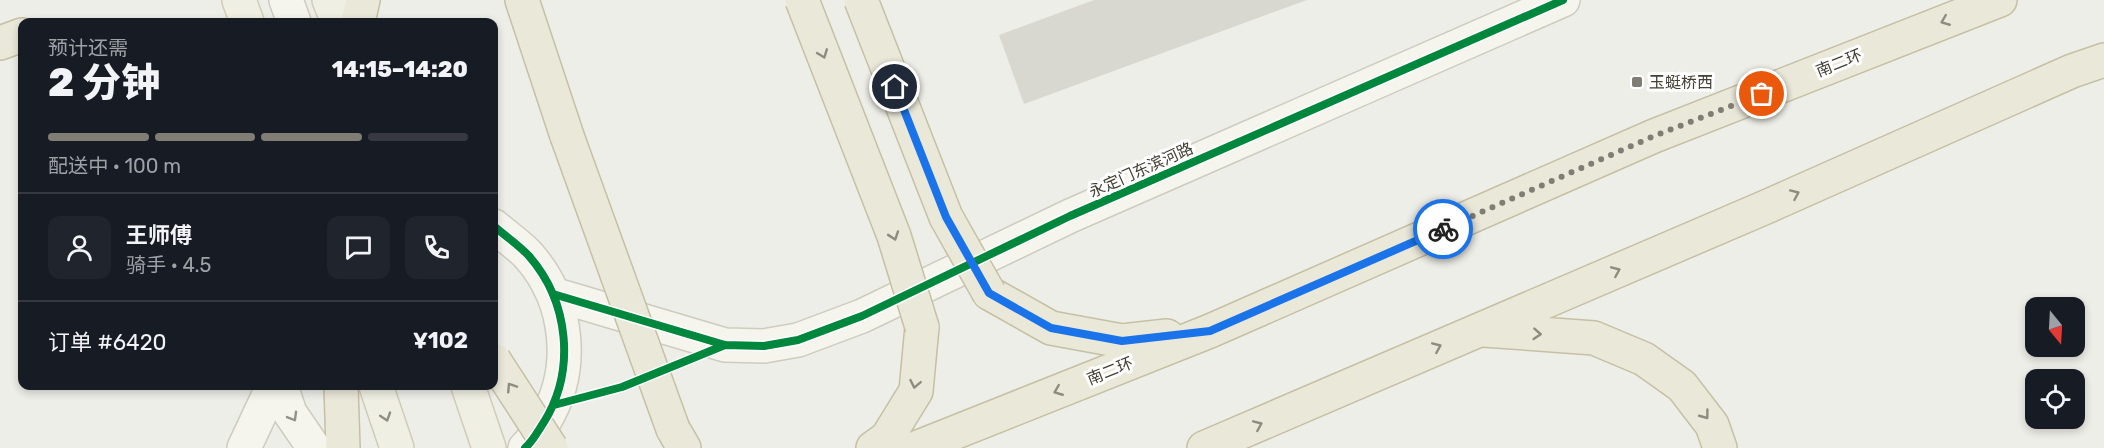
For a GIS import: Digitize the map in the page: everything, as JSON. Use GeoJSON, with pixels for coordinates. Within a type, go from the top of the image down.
{"type":"FeatureCollection","features":[{"type":"Feature","properties":{"kind":"highway"},"geometry":{"type":"LineString","coordinates":[[359,18],[363,0]]}},
{"type":"Feature","properties":{"kind":"highway"},"geometry":{"type":"LineString","coordinates":[[522,0],[567,136],[678,442]]}},
{"type":"Feature","properties":{"kind":"highway"},"geometry":{"type":"LineString","coordinates":[[802,0],[894,236],[922,327],[916,391],[887,438],[873,448]]}},
{"type":"Feature","properties":{"kind":"highway"},"geometry":{"type":"LineString","coordinates":[[861,0],[946,217],[989,293],[1051,328],[1122,341],[1210,331]]}},
{"type":"Feature","properties":{"kind":"highway","name":"南二环"},"geometry":{"type":"LineString","coordinates":[[916,448],[1210,331],[1654,136],[2000,0]]}},
{"type":"Feature","properties":{"kind":"highway"},"geometry":{"type":"LineString","coordinates":[[0,42],[18,35]]}},
{"type":"Feature","properties":{"kind":"highway"},"geometry":{"type":"LineString","coordinates":[[1204,448],[1766,207],[2072,71],[2104,60]]}},
{"type":"Feature","properties":{"kind":"highway"},"geometry":{"type":"LineString","coordinates":[[1479,329],[1594,338],[1644,359],[1682,386],[1712,425],[1720,448]]}},
{"type":"Feature","properties":{"kind":"highway"},"geometry":{"type":"LineString","coordinates":[[498,366],[551,448]]}},
{"type":"Feature","properties":{"kind":"highway"},"geometry":{"type":"LineString","coordinates":[[341,390],[343,448]]}},
{"type":"Feature","properties":{"kind":"main road"},"geometry":{"type":"LineString","coordinates":[[239,0],[246,18]]}},
{"type":"Feature","properties":{"kind":"main road"},"geometry":{"type":"LineString","coordinates":[[329,0],[336,18]]}},
{"type":"Feature","properties":{"kind":"main road"},"geometry":{"type":"LineString","coordinates":[[377,390],[397,448]]}},
{"type":"Feature","properties":{"kind":"main road"},"geometry":{"type":"LineString","coordinates":[[469,390],[489,448]]}},
{"type":"Feature","properties":{"kind":"street"},"geometry":{"type":"LineString","coordinates":[[286,0],[293,18]]}},
{"type":"Feature","properties":{"kind":"street","name":"永定门东滨河路"},"geometry":{"type":"LineString","coordinates":[[553,294],[725,345],[764,346],[798,340],[862,316],[1070,216],[1563,0]]}},
{"type":"Feature","properties":{"kind":"street"},"geometry":{"type":"LineString","coordinates":[[498,229],[529,255],[553,294],[564,330],[564,368],[554,405],[525,448]]}},
{"type":"Feature","properties":{"kind":"street"},"geometry":{"type":"LineString","coordinates":[[244,448],[271,390]]}},
{"type":"Feature","properties":{"kind":"street"},"geometry":{"type":"LineString","coordinates":[[282,390],[290,413],[314,448]]}},
{"type":"Feature","properties":{"kind":"building"},"geometry":{"type":"Polygon","coordinates":[[[1094,0],[1307,0],[1024,104],[999,35],[1094,0]]]}},
{"type":"Feature","properties":{"kind":"cycle path"},"geometry":{"type":"LineString","coordinates":[[553,294],[725,345],[764,346],[798,340],[862,316],[1070,216],[1563,0]]}},
{"type":"Feature","properties":{"kind":"cycle path"},"geometry":{"type":"LineString","coordinates":[[498,229],[529,256],[542,274],[553,294],[564,337],[561,381],[554,402],[544,422],[525,448]]}},
{"type":"Feature","properties":{"kind":"cycle path"},"geometry":{"type":"LineString","coordinates":[[554,405],[622,387],[725,345]]}},
{"type":"Feature","properties":{"kind":"way so far"},"geometry":{"type":"LineString","coordinates":[[1443,229],[1654,136],[1762,94]]}},
{"type":"Feature","properties":{"kind":"place","name":"玉蜓桥西"},"geometry":{"type":"Point","coordinates":[1637,82]}},
{"type":"Feature","properties":{"kind":"route"},"geometry":{"type":"LineString","coordinates":[[895,87],[946,217],[989,293],[1051,328],[1122,341],[1210,331],[1443,229]]}}]}
